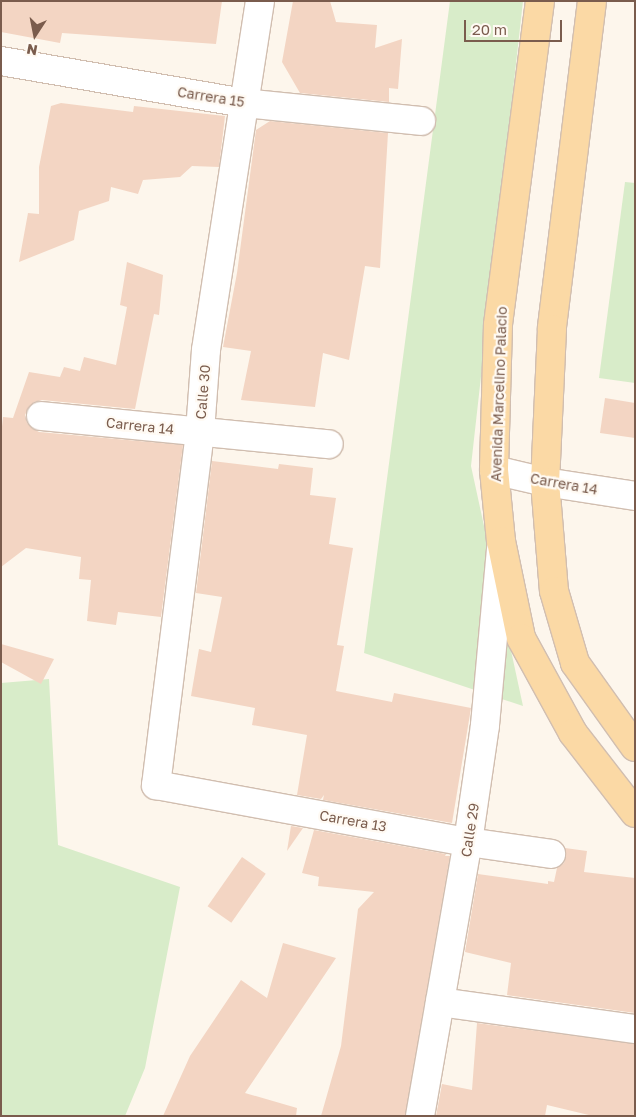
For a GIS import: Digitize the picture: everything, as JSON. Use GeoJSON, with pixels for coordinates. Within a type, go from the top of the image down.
{"type":"FeatureCollection","features":[{"type":"Feature","properties":{"kind":"main road","name":"Avenida Marcelino Palacio"},"geometry":{"type":"LineString","coordinates":[[540,1],[498,325],[494,470],[502,541],[521,638],[573,733],[635,812]]}},
{"type":"Feature","properties":{"kind":"main road"},"geometry":{"type":"LineString","coordinates":[[594,9],[552,329],[545,482],[554,591],[575,663],[635,747]]}},
{"type":"Feature","properties":{"kind":"street","name":"Calle 30"},"geometry":{"type":"LineString","coordinates":[[156,785],[200,432],[206,350],[260,1]]}},
{"type":"Feature","properties":{"kind":"street","name":"Carrera 15"},"geometry":{"type":"LineString","coordinates":[[1,61],[244,103],[422,121]]}},
{"type":"Feature","properties":{"kind":"street","name":"Carrera 14"},"geometry":{"type":"LineString","coordinates":[[41,416],[329,444]]}},
{"type":"Feature","properties":{"kind":"street","name":"Carrera 14"},"geometry":{"type":"LineString","coordinates":[[494,470],[545,482],[635,496]]}},
{"type":"Feature","properties":{"kind":"street","name":"Calle 29"},"geometry":{"type":"LineString","coordinates":[[420,1116],[468,842],[484,725],[502,541]]}},
{"type":"Feature","properties":{"kind":"street","name":"Carrera 13"},"geometry":{"type":"LineString","coordinates":[[156,785],[468,842],[551,854]]}},
{"type":"Feature","properties":{"kind":"street"},"geometry":{"type":"LineString","coordinates":[[440,1002],[635,1029]]}},
{"type":"Feature","properties":{"kind":"green space"},"geometry":{"type":"Polygon","coordinates":[[[450,1],[523,1],[471,466],[523,706],[364,653],[450,1]]]}},
{"type":"Feature","properties":{"kind":"green space"},"geometry":{"type":"Polygon","coordinates":[[[625,182],[635,183],[635,383],[599,378],[625,182]]]}},
{"type":"Feature","properties":{"kind":"green space"},"geometry":{"type":"Polygon","coordinates":[[[49,679],[58,845],[180,887],[145,1068],[125,1116],[1,1116],[1,683],[49,679]]]}},
{"type":"Feature","properties":{"kind":"building"},"geometry":{"type":"Polygon","coordinates":[[[1,1],[222,1],[216,44],[62,33],[60,43],[1,32],[1,1]]]}},
{"type":"Feature","properties":{"kind":"building"},"geometry":{"type":"Polygon","coordinates":[[[293,1],[330,1],[336,22],[377,25],[375,48],[402,39],[398,89],[389,88],[389,102],[300,93],[282,62],[293,1]]]}},
{"type":"Feature","properties":{"kind":"building"},"geometry":{"type":"Polygon","coordinates":[[[61,103],[133,112],[134,106],[225,116],[219,167],[192,166],[180,177],[143,180],[138,194],[111,187],[109,201],[79,211],[74,240],[19,262],[28,213],[39,214],[39,167],[51,106],[61,103]]]}},
{"type":"Feature","properties":{"kind":"building"},"geometry":{"type":"Polygon","coordinates":[[[270,121],[388,133],[380,268],[365,266],[349,360],[323,353],[315,407],[241,400],[251,351],[223,347],[237,273],[256,130],[270,121]]]}},
{"type":"Feature","properties":{"kind":"building"},"geometry":{"type":"Polygon","coordinates":[[[127,262],[163,275],[159,315],[154,314],[135,409],[42,400],[34,402],[25,415],[27,423],[39,432],[183,445],[161,617],[118,612],[116,625],[87,621],[91,580],[79,579],[81,557],[26,548],[1,567],[1,436],[3,417],[13,418],[29,372],[60,377],[64,367],[80,371],[84,357],[116,365],[127,307],[120,305],[127,262]]]}},
{"type":"Feature","properties":{"kind":"building"},"geometry":{"type":"Polygon","coordinates":[[[605,398],[635,403],[635,438],[600,433],[605,398]]]}},
{"type":"Feature","properties":{"kind":"building"},"geometry":{"type":"Polygon","coordinates":[[[212,461],[278,469],[279,464],[313,468],[310,495],[336,498],[329,544],[353,548],[337,645],[344,646],[336,691],[392,702],[394,693],[471,708],[452,823],[323,800],[324,795],[321,799],[297,795],[307,735],[252,725],[255,708],[191,696],[199,649],[211,652],[222,597],[196,593],[212,461]]]}},
{"type":"Feature","properties":{"kind":"building"},"geometry":{"type":"Polygon","coordinates":[[[1,644],[54,659],[41,684],[1,662],[1,644]]]}},
{"type":"Feature","properties":{"kind":"building"},"geometry":{"type":"Polygon","coordinates":[[[291,826],[303,828],[287,851],[291,826]]]}},
{"type":"Feature","properties":{"kind":"building"},"geometry":{"type":"Polygon","coordinates":[[[314,830],[450,856],[405,1116],[321,1116],[341,1046],[358,909],[374,892],[318,886],[319,877],[302,873],[314,830]]]}},
{"type":"Feature","properties":{"kind":"building"},"geometry":{"type":"Polygon","coordinates":[[[565,848],[587,851],[584,872],[635,878],[635,1013],[507,995],[511,963],[465,952],[478,874],[548,884],[548,881],[554,882],[557,868],[564,863],[566,856],[565,848]]]}},
{"type":"Feature","properties":{"kind":"building"},"geometry":{"type":"Polygon","coordinates":[[[242,857],[266,874],[231,923],[208,906],[242,857]]]}},
{"type":"Feature","properties":{"kind":"building"},"geometry":{"type":"Polygon","coordinates":[[[283,943],[336,958],[245,1093],[297,1108],[296,1116],[163,1116],[190,1056],[241,980],[267,998],[283,943]]]}},
{"type":"Feature","properties":{"kind":"building"},"geometry":{"type":"Polygon","coordinates":[[[477,1023],[635,1044],[635,1116],[593,1116],[547,1105],[545,1116],[436,1116],[442,1084],[472,1090],[477,1023]]]}}]}
